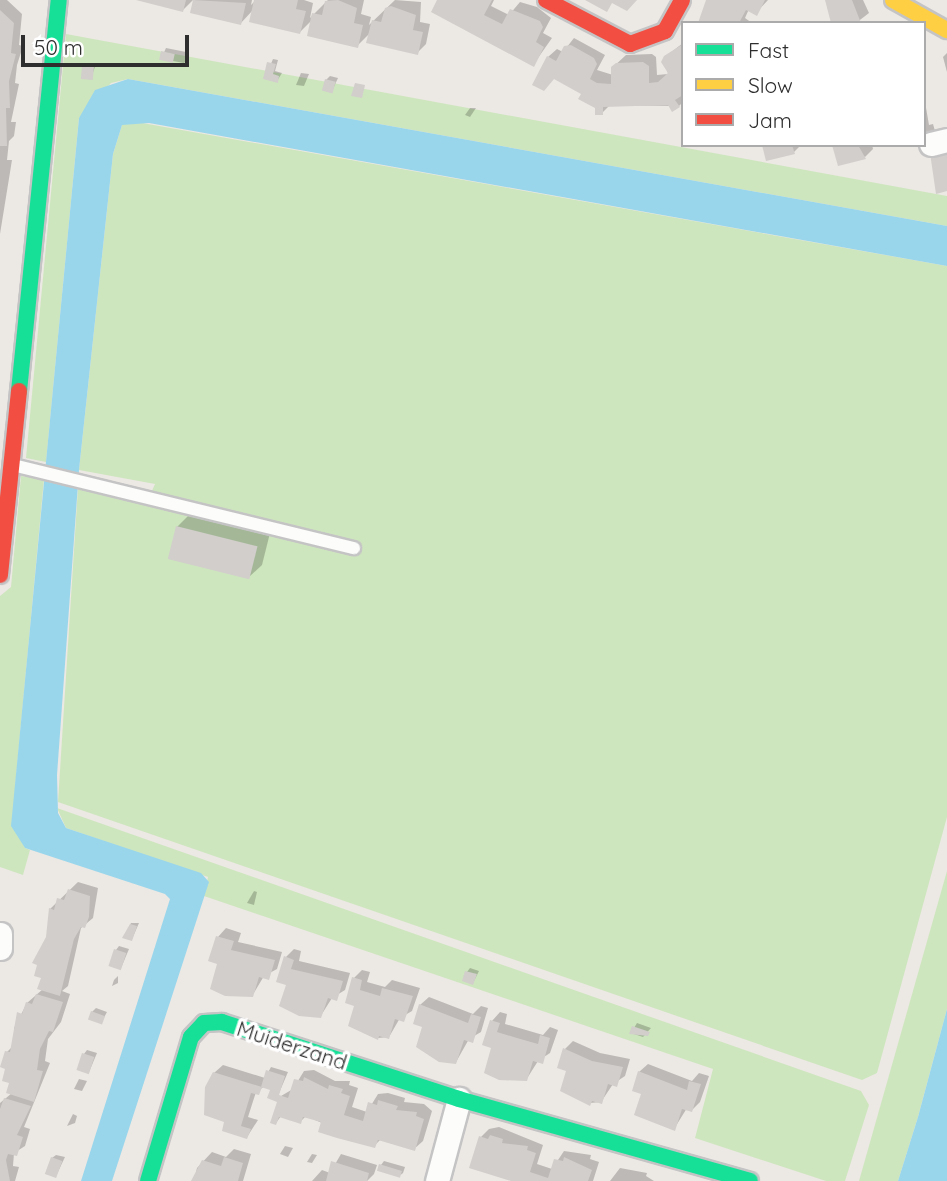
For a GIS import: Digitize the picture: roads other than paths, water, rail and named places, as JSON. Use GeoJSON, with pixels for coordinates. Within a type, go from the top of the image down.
{"type":"FeatureCollection","features":[{"type":"Feature","properties":{"kind":"street"},"geometry":{"type":"LineString","coordinates":[[0,575],[59,0]]}},
{"type":"Feature","properties":{"kind":"street"},"geometry":{"type":"LineString","coordinates":[[546,0],[630,44],[665,31],[681,0]]}},
{"type":"Feature","properties":{"kind":"street"},"geometry":{"type":"LineString","coordinates":[[893,0],[922,20]]}},
{"type":"Feature","properties":{"kind":"street"},"geometry":{"type":"LineString","coordinates":[[926,22],[947,30]]}},
{"type":"Feature","properties":{"kind":"street"},"geometry":{"type":"LineString","coordinates":[[0,934],[0,948]]}},
{"type":"Feature","properties":{"kind":"street","name":"Muiderzand"},"geometry":{"type":"LineString","coordinates":[[148,1181],[191,1037],[204,1023],[222,1022],[459,1099],[750,1181]]}},
{"type":"Feature","properties":{"kind":"street"},"geometry":{"type":"LineString","coordinates":[[438,1181],[459,1099]]}},
{"type":"Feature","properties":{"kind":"lane"},"geometry":{"type":"LineString","coordinates":[[12,465],[354,548]]}},
{"type":"Feature","properties":{"kind":"water"},"geometry":{"type":"Polygon","coordinates":[[[128,79],[947,226],[947,266],[149,123],[122,125],[113,154],[79,470],[57,775],[58,813],[66,828],[201,873],[209,882],[112,1181],[81,1181],[170,899],[165,894],[25,848],[11,826],[79,118],[95,90],[128,79]]]}},
{"type":"Feature","properties":{"kind":"water"},"geometry":{"type":"Polygon","coordinates":[[[947,1009],[947,1181],[898,1181],[918,1117],[947,1009]]]}}]}
